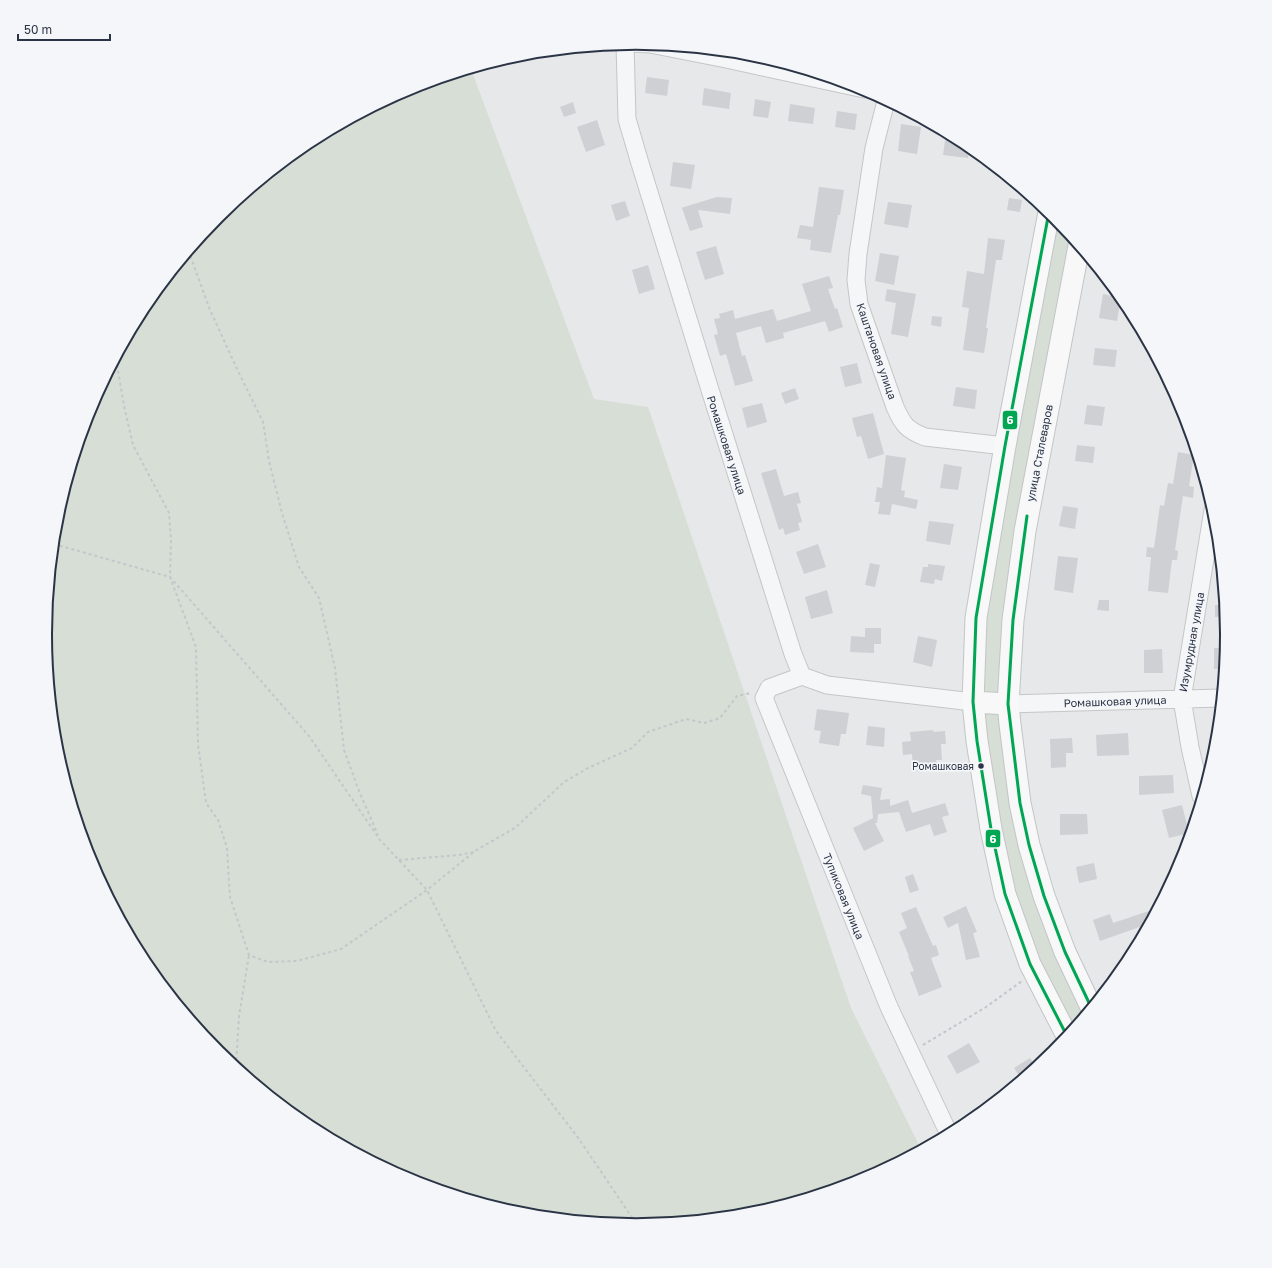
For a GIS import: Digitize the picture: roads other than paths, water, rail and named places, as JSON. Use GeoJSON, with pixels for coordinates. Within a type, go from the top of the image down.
{"type":"FeatureCollection","features":[{"type":"Feature","properties":{"kind":"main road"},"geometry":{"type":"LineString","coordinates":[[1048,220],[1005,446],[976,618],[973,702],[977,741],[991,829],[1002,880],[1010,908],[1030,964],[1064,1031]]}},
{"type":"Feature","properties":{"kind":"main road","name":"улица Сталеваров"},"geometry":{"type":"LineString","coordinates":[[1078,252],[1024,531],[1013,620],[1008,704],[1020,803],[1029,845],[1044,896],[1065,952],[1089,1002]]}},
{"type":"Feature","properties":{"kind":"main road"},"geometry":{"type":"LineString","coordinates":[[973,702],[1008,704]]}},
{"type":"Feature","properties":{"kind":"street","name":"Ромашковая улица"},"geometry":{"type":"LineString","coordinates":[[625,50],[627,119],[720,423],[793,654],[802,676]]}},
{"type":"Feature","properties":{"kind":"street"},"geometry":{"type":"LineString","coordinates":[[743,60],[795,72]]}},
{"type":"Feature","properties":{"kind":"street","name":"Каштановая улица"},"geometry":{"type":"LineString","coordinates":[[885,106],[874,148],[858,254],[856,280],[859,304],[895,407],[903,423],[913,432],[926,437],[1005,446]]}},
{"type":"Feature","properties":{"kind":"street","name":"Изумрудная улица"},"geometry":{"type":"LineString","coordinates":[[1199,788],[1190,747],[1182,699],[1210,527]]}},
{"type":"Feature","properties":{"kind":"street"},"geometry":{"type":"LineString","coordinates":[[802,676],[827,685],[973,702]]}},
{"type":"Feature","properties":{"kind":"street","name":"Тупиковая улица"},"geometry":{"type":"LineString","coordinates":[[802,676],[769,688],[764,698],[889,1007],[946,1129]]}},
{"type":"Feature","properties":{"kind":"street","name":"Ромашковая улица"},"geometry":{"type":"LineString","coordinates":[[1008,704],[1216,698]]}},
{"type":"Feature","properties":{"kind":"place","name":"Ромашковая"},"geometry":{"type":"Point","coordinates":[981,766]}}]}
